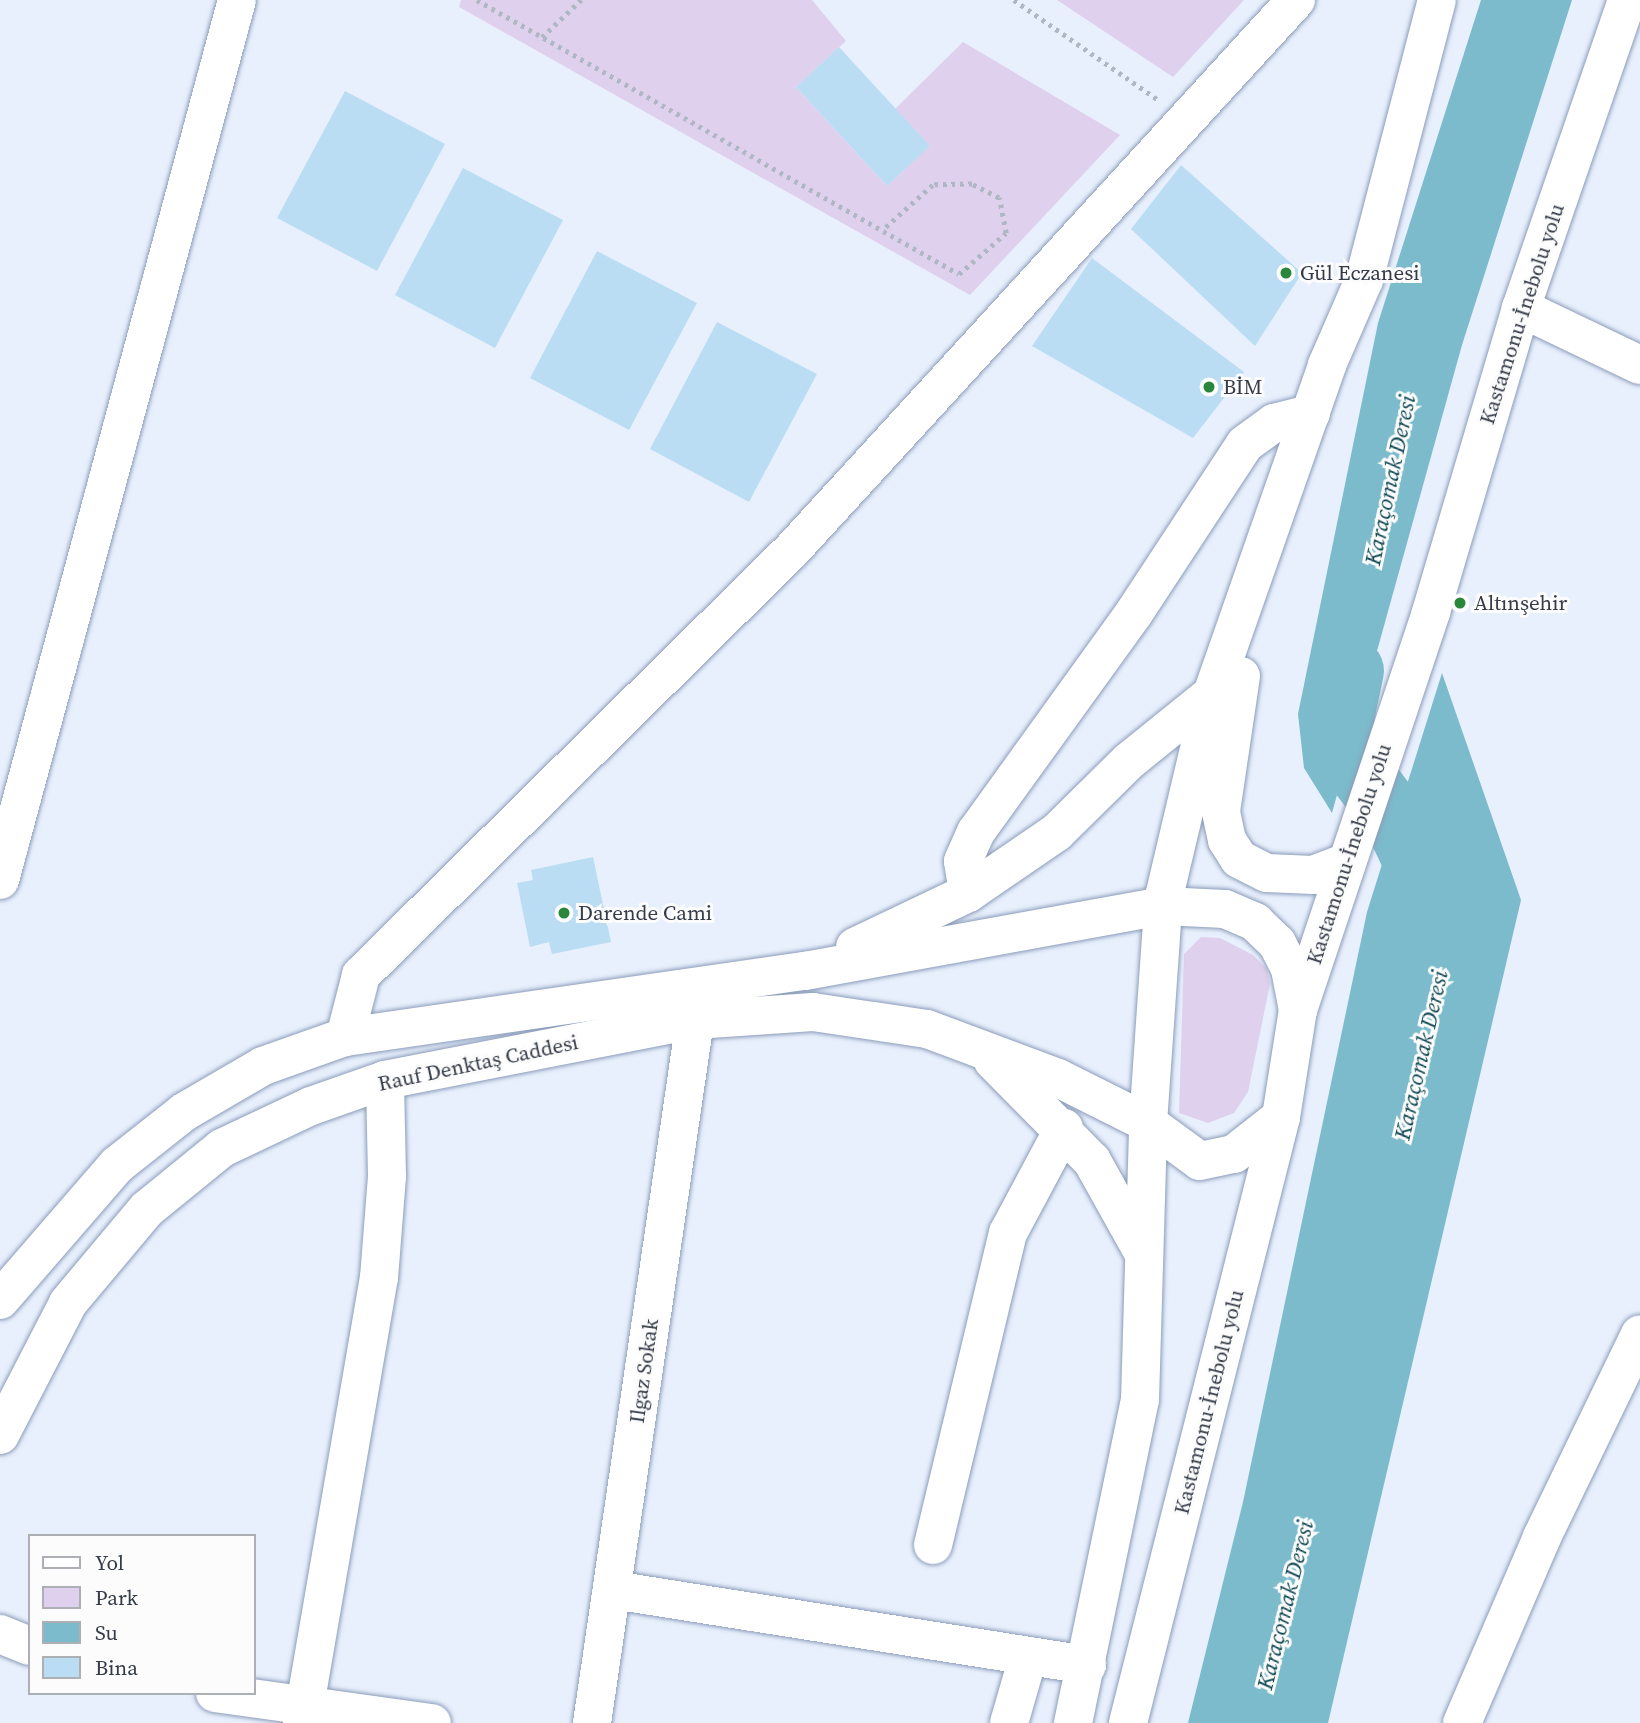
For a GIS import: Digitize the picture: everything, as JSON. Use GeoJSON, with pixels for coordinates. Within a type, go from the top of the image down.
{"type":"FeatureCollection","features":[{"type":"Feature","properties":{"kind":"main road"},"geometry":{"type":"LineString","coordinates":[[0,880],[237,0]]}},
{"type":"Feature","properties":{"kind":"main road"},"geometry":{"type":"LineString","coordinates":[[345,1037],[361,975],[792,550],[1296,0]]}},
{"type":"Feature","properties":{"kind":"main road"},"geometry":{"type":"LineString","coordinates":[[1073,1723],[1140,1400],[1148,1124],[1163,906],[1212,694],[1274,527],[1311,414],[1364,280],[1437,0]]}},
{"type":"Feature","properties":{"kind":"main road","name":"Kastamonu-İnebolu yolu"},"geometry":{"type":"LineString","coordinates":[[1128,1723],[1281,1116],[1298,1010],[1344,863],[1431,612],[1521,308],[1627,0]]}},
{"type":"Feature","properties":{"kind":"main road"},"geometry":{"type":"LineString","coordinates":[[1521,308],[1640,365]]}},
{"type":"Feature","properties":{"kind":"main road"},"geometry":{"type":"LineString","coordinates":[[968,893],[963,861],[976,832],[1135,613],[1245,444],[1274,423],[1311,414]]}},
{"type":"Feature","properties":{"kind":"main road"},"geometry":{"type":"LineString","coordinates":[[1274,527],[1234,706],[1221,812],[1227,840],[1239,859],[1268,873],[1314,875],[1344,863]]}},
{"type":"Feature","properties":{"kind":"main road"},"geometry":{"type":"LineString","coordinates":[[806,971],[968,893],[1057,832],[1129,761],[1212,694]]}},
{"type":"Feature","properties":{"kind":"main road","name":"Rauf Denktaş Caddesi"},"geometry":{"type":"LineString","coordinates":[[0,1300],[117,1165],[184,1112],[263,1066],[345,1037],[806,971],[1163,906],[1224,909],[1255,922],[1277,943],[1290,969],[1298,1010]]}},
{"type":"Feature","properties":{"kind":"main road","name":"Rauf Denktaş Caddesi"},"geometry":{"type":"LineString","coordinates":[[0,1435],[68,1303],[147,1209],[222,1149],[311,1106],[385,1080],[695,1020],[813,1012],[927,1029],[1058,1078],[1148,1124],[1200,1161],[1234,1154],[1281,1116]]}},
{"type":"Feature","properties":{"kind":"main road","name":"Ilgaz Sokak"},"geometry":{"type":"LineString","coordinates":[[592,1723],[695,1020]]}},
{"type":"Feature","properties":{"kind":"main road"},"geometry":{"type":"LineString","coordinates":[[981,1049],[1064,1128],[1092,1161],[1146,1257]]}},
{"type":"Feature","properties":{"kind":"main road"},"geometry":{"type":"LineString","coordinates":[[303,1715],[379,1278],[387,1177],[385,1080]]}},
{"type":"Feature","properties":{"kind":"main road"},"geometry":{"type":"LineString","coordinates":[[933,1545],[1008,1233],[1040,1165],[1064,1128]]}},
{"type":"Feature","properties":{"kind":"main road"},"geometry":{"type":"LineString","coordinates":[[1462,1723],[1542,1537],[1640,1334]]}},
{"type":"Feature","properties":{"kind":"main road"},"geometry":{"type":"LineString","coordinates":[[613,1590],[1087,1665]]}},
{"type":"Feature","properties":{"kind":"main road"},"geometry":{"type":"LineString","coordinates":[[0,1634],[28,1645]]}},
{"type":"Feature","properties":{"kind":"main road"},"geometry":{"type":"LineString","coordinates":[[1009,1723],[1028,1657]]}},
{"type":"Feature","properties":{"kind":"main road"},"geometry":{"type":"LineString","coordinates":[[223,1695],[303,1715],[432,1723]]}},
{"type":"Feature","properties":{"kind":"path"},"geometry":{"type":"LineString","coordinates":[[477,0],[959,274],[1006,233],[999,198],[972,184],[933,185],[883,230]]}},
{"type":"Feature","properties":{"kind":"path"},"geometry":{"type":"LineString","coordinates":[[542,37],[581,0]]}},
{"type":"Feature","properties":{"kind":"path"},"geometry":{"type":"LineString","coordinates":[[1014,0],[1186,120]]}},
{"type":"Feature","properties":{"kind":"green space"},"geometry":{"type":"Polygon","coordinates":[[[461,0],[812,0],[846,41],[796,87],[887,186],[929,146],[895,109],[963,42],[1120,135],[970,295],[459,7],[461,0]]]}},
{"type":"Feature","properties":{"kind":"green space"},"geometry":{"type":"Polygon","coordinates":[[[1057,0],[1244,0],[1173,77],[1057,0]]]}},
{"type":"Feature","properties":{"kind":"green space"},"geometry":{"type":"Polygon","coordinates":[[[1201,937],[1220,938],[1253,955],[1267,969],[1270,984],[1248,1092],[1234,1113],[1208,1123],[1179,1113],[1184,954],[1201,937]]]}},
{"type":"Feature","properties":{"kind":"water"},"geometry":{"type":"Polygon","coordinates":[[[1481,0],[1572,0],[1462,345],[1332,813],[1304,768],[1298,714],[1378,323],[1481,0]]]}},
{"type":"Feature","properties":{"kind":"water"},"geometry":{"type":"Polygon","coordinates":[[[1442,673],[1521,900],[1328,1723],[1188,1723],[1243,1502],[1367,912],[1442,673]]]}},
{"type":"Feature","properties":{"kind":"building"},"geometry":{"type":"Polygon","coordinates":[[[839,47],[930,146],[887,186],[796,87],[839,47]]]}},
{"type":"Feature","properties":{"kind":"building"},"geometry":{"type":"Polygon","coordinates":[[[345,91],[445,144],[377,271],[277,218],[345,91]]]}},
{"type":"Feature","properties":{"kind":"building"},"geometry":{"type":"Polygon","coordinates":[[[1181,165],[1302,273],[1255,346],[1131,229],[1181,165]]]}},
{"type":"Feature","properties":{"kind":"building"},"geometry":{"type":"Polygon","coordinates":[[[463,168],[563,220],[495,348],[395,295],[463,168]]]}},
{"type":"Feature","properties":{"kind":"building"},"geometry":{"type":"Polygon","coordinates":[[[597,251],[697,303],[629,430],[530,378],[597,251]]]}},
{"type":"Feature","properties":{"kind":"building"},"geometry":{"type":"Polygon","coordinates":[[[1092,258],[1244,372],[1193,438],[1032,346],[1092,258]]]}},
{"type":"Feature","properties":{"kind":"building"},"geometry":{"type":"Polygon","coordinates":[[[717,322],[817,374],[749,502],[650,449],[717,322]]]}},
{"type":"Feature","properties":{"kind":"building","name":"Darende Cami"},"geometry":{"type":"Polygon","coordinates":[[[593,857],[611,942],[552,954],[549,942],[530,947],[517,883],[533,880],[531,870],[593,857]]]}},
{"type":"Feature","properties":{"kind":"waterway","name":"Karaçomak Deresi"},"geometry":{"type":"LineString","coordinates":[[1351,670],[1341,718],[1347,755],[1396,820],[1434,901]]}},
{"type":"Feature","properties":{"kind":"place","name":"Gül Eczanesi"},"geometry":{"type":"Point","coordinates":[1286,273]}},
{"type":"Feature","properties":{"kind":"place","name":"BİM"},"geometry":{"type":"Point","coordinates":[1209,387]}},
{"type":"Feature","properties":{"kind":"place","name":"Altınşehir"},"geometry":{"type":"Point","coordinates":[1460,603]}},
{"type":"Feature","properties":{"kind":"place","name":"Darende Cami"},"geometry":{"type":"Point","coordinates":[564,913]}}]}
